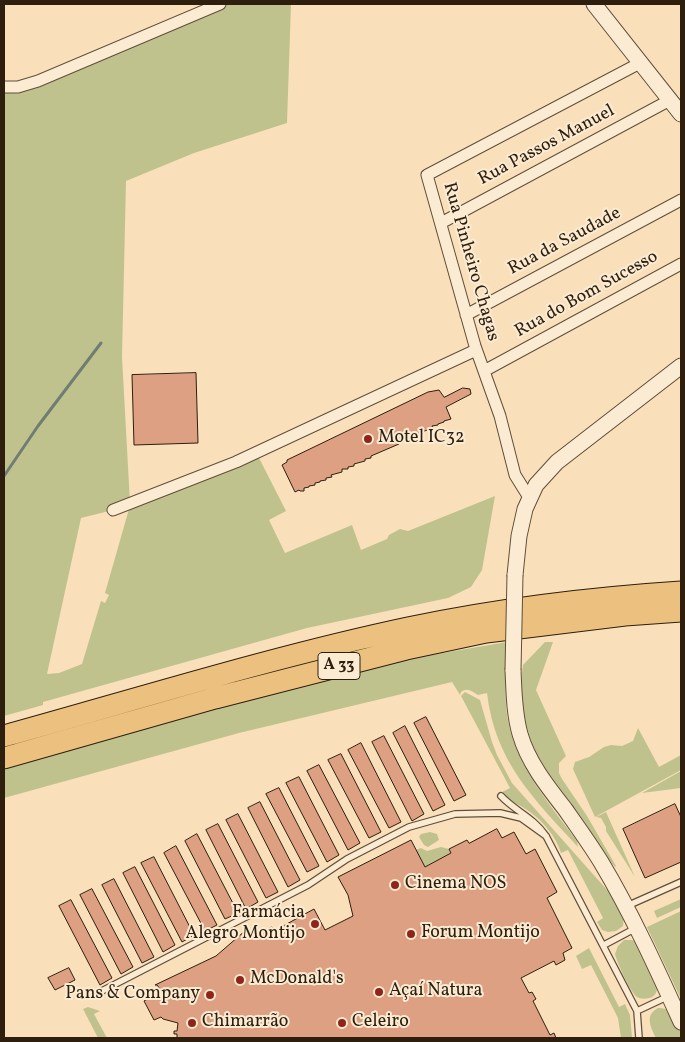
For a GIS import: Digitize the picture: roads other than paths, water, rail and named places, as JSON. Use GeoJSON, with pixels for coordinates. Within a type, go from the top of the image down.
{"type":"FeatureCollection","features":[{"type":"Feature","properties":{"kind":"highway","name":"A 33"},"geometry":{"type":"LineString","coordinates":[[4,736],[254,666],[408,628],[528,607],[681,592]]}},
{"type":"Feature","properties":{"kind":"highway","name":"A 33"},"geometry":{"type":"LineString","coordinates":[[4,758],[216,698],[486,632],[624,615],[681,611]]}},
{"type":"Feature","properties":{"kind":"street"},"geometry":{"type":"LineString","coordinates":[[4,87],[38,81],[220,4]]}},
{"type":"Feature","properties":{"kind":"street"},"geometry":{"type":"LineString","coordinates":[[594,4],[681,114]]}},
{"type":"Feature","properties":{"kind":"street","name":"Rua Pinheiro Chagas"},"geometry":{"type":"LineString","coordinates":[[530,499],[515,475],[500,416],[476,350],[427,176],[640,63]]}},
{"type":"Feature","properties":{"kind":"street","name":"Rua Passos Manuel"},"geometry":{"type":"LineString","coordinates":[[441,224],[670,100]]}},
{"type":"Feature","properties":{"kind":"street","name":"Rua da Saudade"},"geometry":{"type":"LineString","coordinates":[[466,315],[681,200]]}},
{"type":"Feature","properties":{"kind":"street","name":"Rua do Bom Sucesso"},"geometry":{"type":"LineString","coordinates":[[484,371],[681,264]]}},
{"type":"Feature","properties":{"kind":"street"},"geometry":{"type":"LineString","coordinates":[[113,510],[236,462],[476,350]]}},
{"type":"Feature","properties":{"kind":"street"},"geometry":{"type":"LineString","coordinates":[[681,366],[558,462],[536,485],[525,509],[519,536],[513,670],[515,709],[520,735],[530,759],[546,785],[601,862],[636,928],[681,1022]]}},
{"type":"Feature","properties":{"kind":"lane"},"geometry":{"type":"LineString","coordinates":[[501,796],[533,821],[546,836],[637,1011],[639,1038]]}},
{"type":"Feature","properties":{"kind":"lane"},"geometry":{"type":"LineString","coordinates":[[98,993],[301,889],[347,859],[409,827],[455,814],[500,812],[521,818],[546,836]]}},
{"type":"Feature","properties":{"kind":"lane"},"geometry":{"type":"LineString","coordinates":[[625,907],[681,882]]}},
{"type":"Feature","properties":{"kind":"lane"},"geometry":{"type":"LineString","coordinates":[[604,945],[636,928]]}},
{"type":"Feature","properties":{"kind":"lane"},"geometry":{"type":"LineString","coordinates":[[637,1011],[669,996]]}},
{"type":"Feature","properties":{"kind":"waterway"},"geometry":{"type":"LineString","coordinates":[[4,476],[38,426],[101,343]]}},
{"type":"Feature","properties":{"kind":"place","name":"Motel IC32"},"geometry":{"type":"Point","coordinates":[368,439]}},
{"type":"Feature","properties":{"kind":"place","name":"Cinema NOS"},"geometry":{"type":"Point","coordinates":[395,885]}},
{"type":"Feature","properties":{"kind":"place","name":"Farmácia Alegro Montijo"},"geometry":{"type":"Point","coordinates":[315,924]}},
{"type":"Feature","properties":{"kind":"place","name":"Forum Montijo"},"geometry":{"type":"Point","coordinates":[411,934]}},
{"type":"Feature","properties":{"kind":"place","name":"McDonald's"},"geometry":{"type":"Point","coordinates":[240,980]}},
{"type":"Feature","properties":{"kind":"place","name":"Açaí Natura"},"geometry":{"type":"Point","coordinates":[379,992]}},
{"type":"Feature","properties":{"kind":"place","name":"Pans & Company"},"geometry":{"type":"Point","coordinates":[210,995]}},
{"type":"Feature","properties":{"kind":"place","name":"Chimarrão"},"geometry":{"type":"Point","coordinates":[192,1023]}},
{"type":"Feature","properties":{"kind":"place","name":"Celeiro"},"geometry":{"type":"Point","coordinates":[342,1023]}}]}
